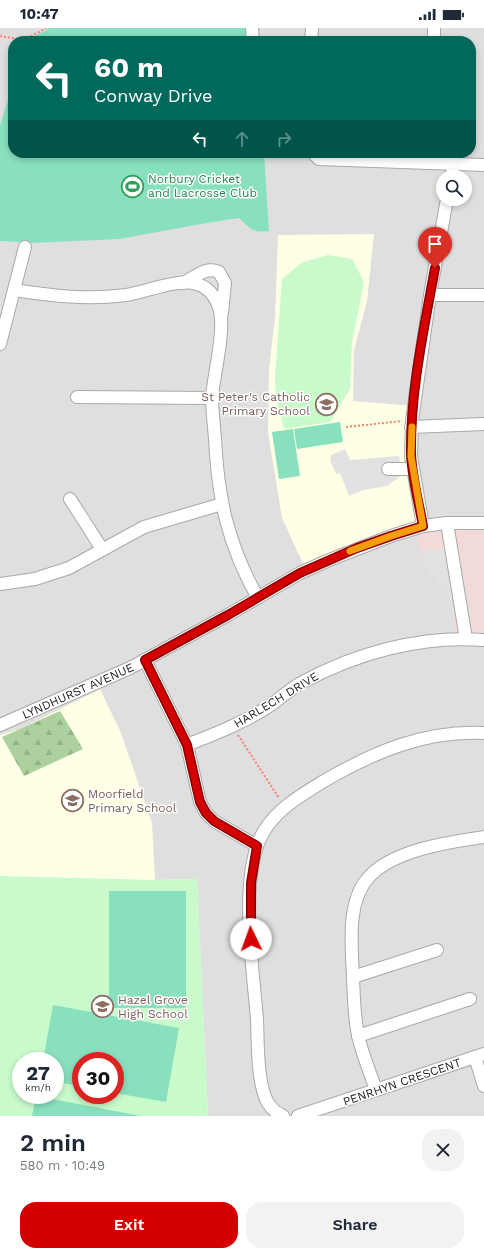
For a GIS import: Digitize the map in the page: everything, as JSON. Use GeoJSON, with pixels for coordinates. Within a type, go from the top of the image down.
{"type":"FeatureCollection","features":[{"type":"Feature","properties":{"kind":"street"},"geometry":{"type":"LineString","coordinates":[[318,158],[374,158]]}},
{"type":"Feature","properties":{"kind":"street"},"geometry":{"type":"LineString","coordinates":[[432,158],[454,164],[484,165]]}},
{"type":"Feature","properties":{"kind":"street"},"geometry":{"type":"LineString","coordinates":[[453,170],[454,164]]}},
{"type":"Feature","properties":{"kind":"street"},"geometry":{"type":"LineString","coordinates":[[423,526],[413,469],[412,424],[430,295],[446,206]]}},
{"type":"Feature","properties":{"kind":"street"},"geometry":{"type":"LineString","coordinates":[[0,344],[25,246]]}},
{"type":"Feature","properties":{"kind":"street"},"geometry":{"type":"LineString","coordinates":[[14,290],[61,297],[102,297],[127,295],[182,283],[193,278],[204,270],[212,269],[219,272],[225,283],[212,398],[216,457],[222,504],[237,557],[258,598]]}},
{"type":"Feature","properties":{"kind":"street"},"geometry":{"type":"LineString","coordinates":[[182,283],[195,283],[204,286],[212,293],[219,307],[221,324]]}},
{"type":"Feature","properties":{"kind":"street"},"geometry":{"type":"LineString","coordinates":[[430,295],[484,295]]}},
{"type":"Feature","properties":{"kind":"street"},"geometry":{"type":"LineString","coordinates":[[77,397],[212,398]]}},
{"type":"Feature","properties":{"kind":"street"},"geometry":{"type":"LineString","coordinates":[[412,424],[484,424]]}},
{"type":"Feature","properties":{"kind":"street"},"geometry":{"type":"LineString","coordinates":[[388,469],[413,469]]}},
{"type":"Feature","properties":{"kind":"street"},"geometry":{"type":"LineString","coordinates":[[70,499],[102,549]]}},
{"type":"Feature","properties":{"kind":"street"},"geometry":{"type":"LineString","coordinates":[[0,584],[35,579],[69,568],[144,527],[222,504]]}},
{"type":"Feature","properties":{"kind":"street","name":"LYNDHURST AVENUE"},"geometry":{"type":"LineString","coordinates":[[0,725],[66,697],[145,660],[258,598],[300,573],[329,560],[391,536],[423,526],[484,523]]}},
{"type":"Feature","properties":{"kind":"street"},"geometry":{"type":"LineString","coordinates":[[447,524],[466,639]]}},
{"type":"Feature","properties":{"kind":"street","name":"HARLECH DRIVE"},"geometry":{"type":"LineString","coordinates":[[187,745],[233,727],[267,708],[300,684],[368,654],[436,640],[484,640]]}},
{"type":"Feature","properties":{"kind":"street"},"geometry":{"type":"LineString","coordinates":[[145,660],[187,745],[200,802],[206,813],[214,821],[257,846]]}},
{"type":"Feature","properties":{"kind":"street"},"geometry":{"type":"LineString","coordinates":[[277,1115],[267,1102],[261,1081],[250,904],[251,883],[257,846],[265,830],[285,808],[300,795],[380,751],[443,734],[484,733]]}},
{"type":"Feature","properties":{"kind":"street"},"geometry":{"type":"LineString","coordinates":[[376,1090],[358,1036],[354,1010],[352,920],[359,891],[368,877],[384,864],[405,854],[484,837]]}},
{"type":"Feature","properties":{"kind":"street"},"geometry":{"type":"LineString","coordinates":[[353,977],[437,950]]}},
{"type":"Feature","properties":{"kind":"street"},"geometry":{"type":"LineString","coordinates":[[358,1036],[470,999]]}},
{"type":"Feature","properties":{"kind":"street"},"geometry":{"type":"LineString","coordinates":[[479,1056],[484,1086]]}},
{"type":"Feature","properties":{"kind":"street","name":"PENRHYN CRESCENT"},"geometry":{"type":"LineString","coordinates":[[298,1116],[479,1056]]}},
{"type":"Feature","properties":{"kind":"path"},"geometry":{"type":"LineString","coordinates":[[31,36],[46,28]]}},
{"type":"Feature","properties":{"kind":"path"},"geometry":{"type":"LineString","coordinates":[[346,427],[412,424]]}},
{"type":"Feature","properties":{"kind":"path"},"geometry":{"type":"LineString","coordinates":[[233,727],[285,808]]}},
{"type":"Feature","properties":{"kind":"shaded area"},"geometry":{"type":"Polygon","coordinates":[[[0,28],[484,28],[484,1116],[0,1116],[0,28]]]}},
{"type":"Feature","properties":{"kind":"shaded area","name":"St Peter's Catholic Primary School"},"geometry":{"type":"Polygon","coordinates":[[[374,234],[367,301],[354,350],[353,401],[414,406],[412,420],[423,526],[306,570],[282,518],[268,432],[269,370],[275,318],[278,235],[374,234]]]}},
{"type":"Feature","properties":{"kind":"shaded area"},"geometry":{"type":"Polygon","coordinates":[[[345,449],[350,460],[399,456],[402,475],[387,486],[363,490],[349,496],[340,473],[336,474],[330,460],[331,455],[345,449]]]}},
{"type":"Feature","properties":{"kind":"shaded area"},"geometry":{"type":"Polygon","coordinates":[[[484,523],[484,635],[455,635],[449,588],[438,582],[425,565],[414,529],[484,523]]]}},
{"type":"Feature","properties":{"kind":"shaded area"},"geometry":{"type":"Polygon","coordinates":[[[458,547],[471,618],[453,618],[449,588],[438,582],[425,565],[423,551],[458,547]]]}},
{"type":"Feature","properties":{"kind":"shaded area","name":"Hazel Grove High School"},"geometry":{"type":"Polygon","coordinates":[[[100,689],[121,733],[152,823],[155,880],[197,879],[208,1116],[0,1116],[0,735],[20,729],[100,689]]]}},
{"type":"Feature","properties":{"kind":"green space"},"geometry":{"type":"Polygon","coordinates":[[[50,28],[255,28],[256,36],[35,36],[50,28]]]}},
{"type":"Feature","properties":{"kind":"green space","name":"Norbury Cricket and Lacrosse Club"},"geometry":{"type":"Polygon","coordinates":[[[8,100],[8,158],[264,158],[269,231],[255,231],[239,218],[119,239],[32,243],[0,241],[0,125],[8,100]]]}},
{"type":"Feature","properties":{"kind":"green space"},"geometry":{"type":"Polygon","coordinates":[[[328,255],[352,259],[364,282],[352,342],[350,389],[330,422],[284,429],[276,399],[275,378],[282,279],[303,262],[328,255]]]}},
{"type":"Feature","properties":{"kind":"green space"},"geometry":{"type":"Polygon","coordinates":[[[340,422],[343,442],[297,449],[294,429],[340,422]]]}},
{"type":"Feature","properties":{"kind":"green space"},"geometry":{"type":"Polygon","coordinates":[[[293,429],[300,476],[279,479],[272,432],[293,429]]]}},
{"type":"Feature","properties":{"kind":"green space"},"geometry":{"type":"Polygon","coordinates":[[[60,711],[83,749],[24,776],[2,737],[60,711]]]}},
{"type":"Feature","properties":{"kind":"green space","name":"Hazel Grove High School"},"geometry":{"type":"Polygon","coordinates":[[[0,876],[155,880],[197,879],[208,1116],[0,1116],[0,876]]]}},
{"type":"Feature","properties":{"kind":"green space"},"geometry":{"type":"Polygon","coordinates":[[[109,891],[186,891],[186,1008],[109,1008],[109,891]]]}},
{"type":"Feature","properties":{"kind":"green space"},"geometry":{"type":"Polygon","coordinates":[[[53,1005],[179,1028],[166,1102],[124,1095],[124,1052],[72,1052],[72,1085],[64,1083],[64,1052],[45,1052],[53,1005]]]}},
{"type":"Feature","properties":{"kind":"green space"},"geometry":{"type":"Polygon","coordinates":[[[64,1101],[141,1116],[32,1116],[34,1104],[64,1104],[64,1101]]]}},
{"type":"Feature","properties":{"kind":"slow traffic"},"geometry":{"type":"LineString","coordinates":[[350,551],[423,526],[411,456],[412,427]]}},
{"type":"Feature","properties":{"kind":"place","name":"Norbury Cricket and Lacrosse Club"},"geometry":{"type":"Point","coordinates":[133,186]}},
{"type":"Feature","properties":{"kind":"place","name":"St Peter's Catholic Primary School"},"geometry":{"type":"Point","coordinates":[326,404]}},
{"type":"Feature","properties":{"kind":"place","name":"Moorfield Primary School"},"geometry":{"type":"Point","coordinates":[72,801]}},
{"type":"Feature","properties":{"kind":"place","name":"Hazel Grove High School"},"geometry":{"type":"Point","coordinates":[102,1007]}},
{"type":"Feature","properties":{"kind":"route"},"geometry":{"type":"LineString","coordinates":[[251,939],[250,897],[257,846],[214,821],[206,813],[200,802],[196,779],[187,745],[145,660],[228,615],[300,573],[357,548],[423,526],[411,456],[412,420],[416,384],[435,268]]}}]}
